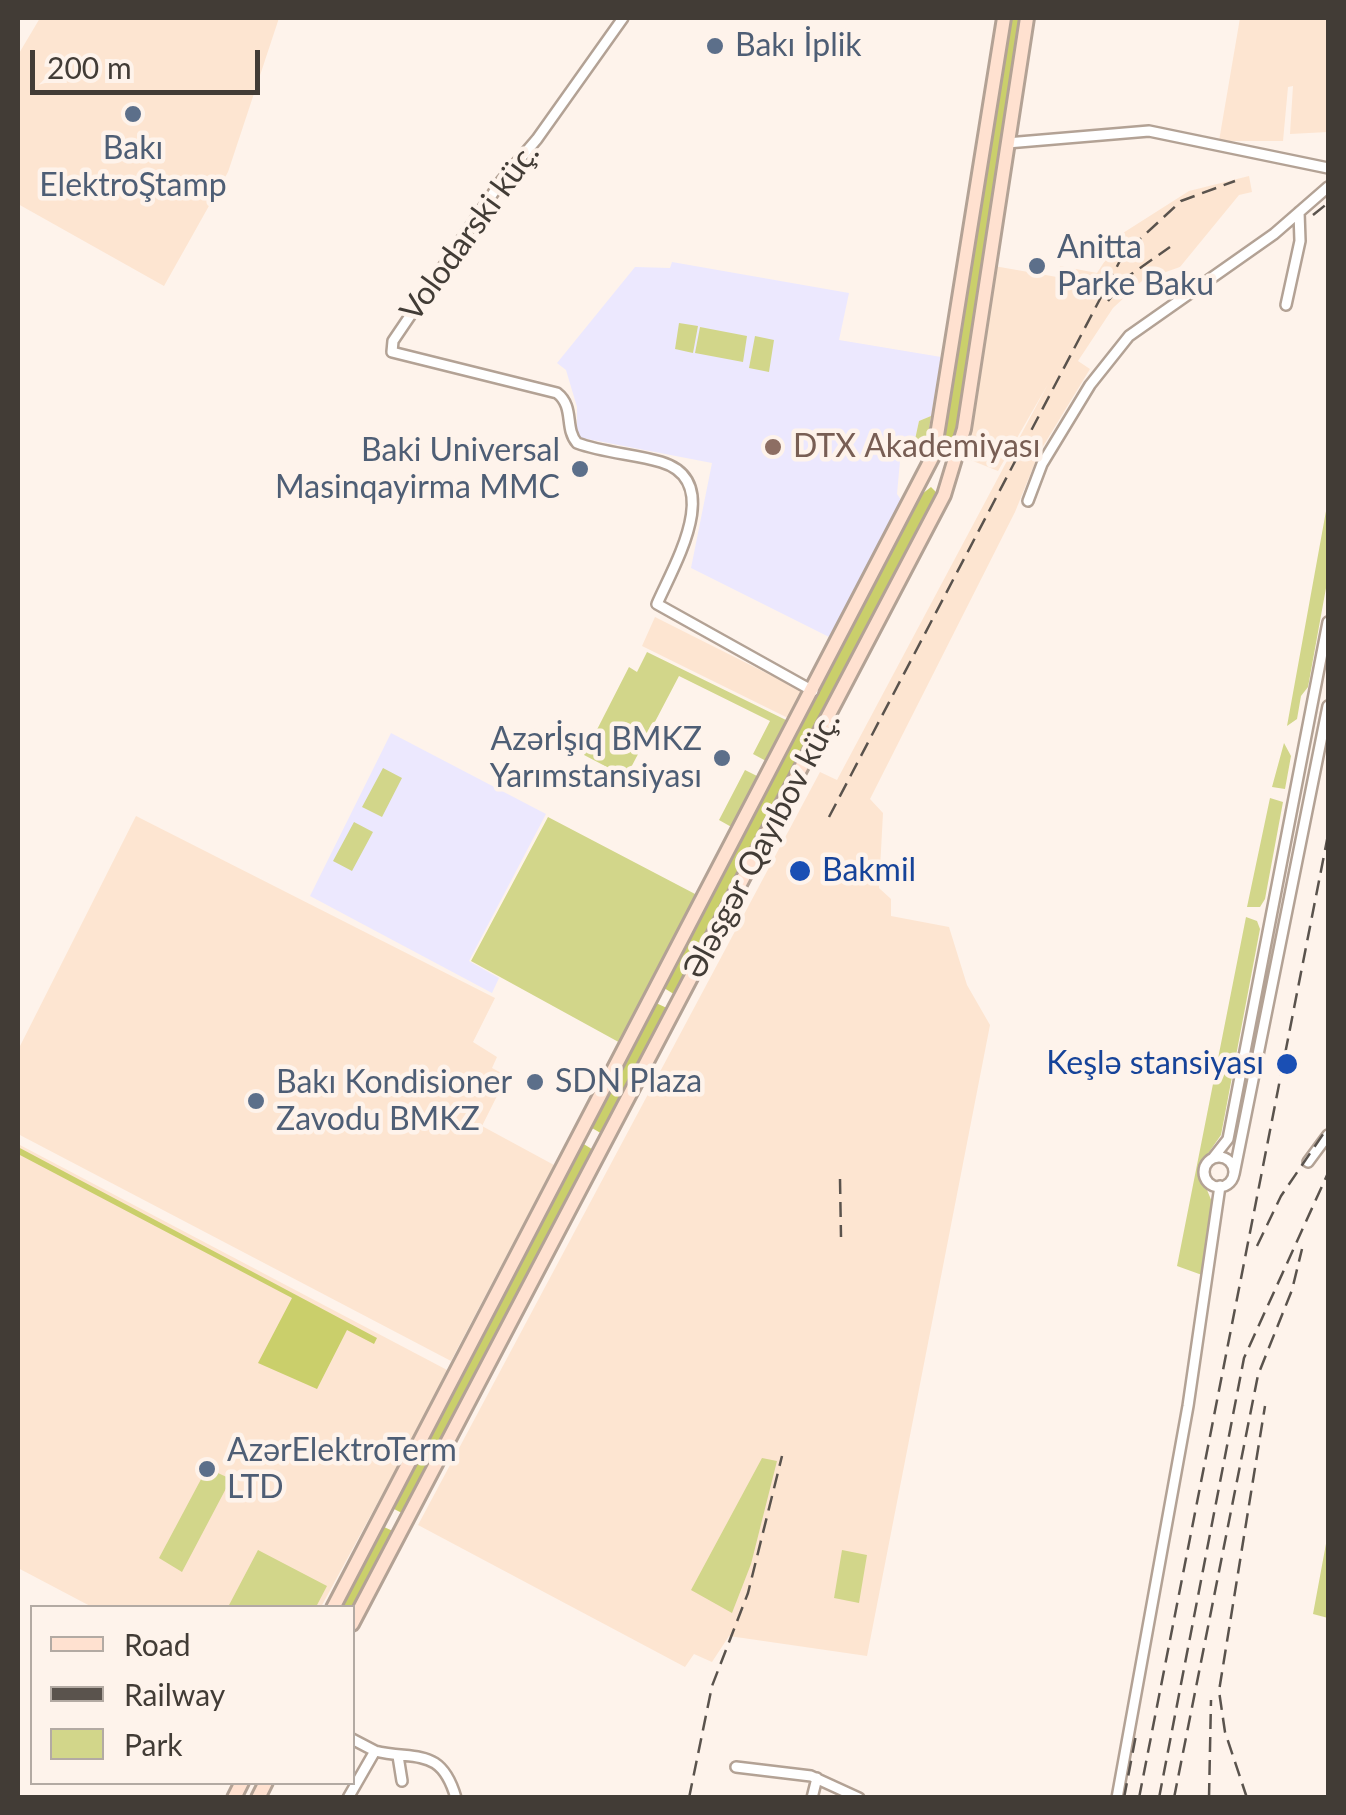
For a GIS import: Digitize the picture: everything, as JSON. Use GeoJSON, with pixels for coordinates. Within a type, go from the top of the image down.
{"type":"FeatureCollection","features":[{"type":"Feature","properties":{"kind":"main road","name":"Ələsgər Qayıbov küç."},"geometry":{"type":"LineString","coordinates":[[336,1605],[934,454],[1004,18]]}},
{"type":"Feature","properties":{"kind":"main road","name":"Ələsgər Qayıbov küç."},"geometry":{"type":"LineString","coordinates":[[355,1618],[944,495],[958,458],[1028,18]]}},
{"type":"Feature","properties":{"kind":"main road"},"geometry":{"type":"LineString","coordinates":[[934,454],[945,467],[958,458]]}},
{"type":"Feature","properties":{"kind":"main road"},"geometry":{"type":"LineString","coordinates":[[923,480],[936,481],[944,495]]}},
{"type":"Feature","properties":{"kind":"main road"},"geometry":{"type":"LineString","coordinates":[[655,993],[676,1006]]}},
{"type":"Feature","properties":{"kind":"main road"},"geometry":{"type":"LineString","coordinates":[[582,1132],[604,1144]]}},
{"type":"Feature","properties":{"kind":"main road"},"geometry":{"type":"LineString","coordinates":[[382,1515],[404,1526]]}},
{"type":"Feature","properties":{"kind":"street","name":"Volodarski küç."},"geometry":{"type":"LineString","coordinates":[[623,18],[461,238],[393,341],[392,352],[557,393],[569,409],[571,436],[577,444],[674,467],[691,485],[693,500],[684,542],[657,604],[812,692]]}},
{"type":"Feature","properties":{"kind":"street"},"geometry":{"type":"LineString","coordinates":[[1007,143],[1149,131],[1328,168]]}},
{"type":"Feature","properties":{"kind":"street"},"geometry":{"type":"LineString","coordinates":[[1028,501],[1042,464],[1080,401],[1129,336],[1328,187]]}},
{"type":"Feature","properties":{"kind":"street"},"geometry":{"type":"LineString","coordinates":[[1286,305],[1300,241],[1299,212]]}},
{"type":"Feature","properties":{"kind":"street"},"geometry":{"type":"LineString","coordinates":[[1220,1186],[1205,1175],[1228,1139],[1328,622]]}},
{"type":"Feature","properties":{"kind":"street"},"geometry":{"type":"LineString","coordinates":[[1117,1798],[1188,1406],[1220,1186],[1234,1174],[1328,706]]}},
{"type":"Feature","properties":{"kind":"street"},"geometry":{"type":"LineString","coordinates":[[1308,1162],[1328,1134]]}},
{"type":"Feature","properties":{"kind":"street"},"geometry":{"type":"LineString","coordinates":[[1213,1158],[1226,1158],[1234,1174]]}},
{"type":"Feature","properties":{"kind":"street"},"geometry":{"type":"LineString","coordinates":[[355,1741],[375,1751],[398,1756],[422,1754],[432,1759],[442,1768],[456,1798]]}},
{"type":"Feature","properties":{"kind":"street"},"geometry":{"type":"LineString","coordinates":[[348,1798],[375,1751]]}},
{"type":"Feature","properties":{"kind":"street"},"geometry":{"type":"LineString","coordinates":[[398,1756],[402,1781]]}},
{"type":"Feature","properties":{"kind":"street"},"geometry":{"type":"LineString","coordinates":[[736,1767],[817,1778],[859,1798]]}},
{"type":"Feature","properties":{"kind":"street"},"geometry":{"type":"LineString","coordinates":[[812,1798],[817,1778]]}},
{"type":"Feature","properties":{"kind":"shaded area","name":"Bakı ElektroŞtamp"},"geometry":{"type":"Polygon","coordinates":[[[40,18],[279,18],[228,172],[164,286],[18,204],[18,55],[40,18]]]}},
{"type":"Feature","properties":{"kind":"shaded area"},"geometry":{"type":"Polygon","coordinates":[[[1240,18],[1328,18],[1328,132],[1290,134],[1293,86],[1288,87],[1283,141],[1219,141],[1240,18]]]}},
{"type":"Feature","properties":{"kind":"shaded area"},"geometry":{"type":"Polygon","coordinates":[[[1249,176],[1252,192],[1239,195],[1180,267],[1143,280],[1113,308],[1078,361],[1090,369],[1039,453],[1015,512],[870,799],[883,813],[879,888],[891,899],[891,916],[949,927],[967,985],[990,1025],[867,1656],[729,1636],[712,1662],[694,1654],[685,1667],[418,1525],[820,772],[837,780],[1048,384],[998,471],[968,459],[994,266],[1057,277],[1060,266],[1097,273],[1123,233],[1189,191],[1249,176]]]}},
{"type":"Feature","properties":{"kind":"shaded area","name":"DTX Akademiyası"},"geometry":{"type":"Polygon","coordinates":[[[672,262],[849,293],[839,340],[941,357],[931,416],[919,421],[911,458],[900,461],[897,494],[903,503],[831,638],[691,568],[712,463],[577,437],[577,407],[566,370],[557,363],[635,267],[670,268],[672,262]]]}},
{"type":"Feature","properties":{"kind":"shaded area"},"geometry":{"type":"Polygon","coordinates":[[[655,617],[804,692],[790,719],[642,646],[655,617]]]}},
{"type":"Feature","properties":{"kind":"shaded area"},"geometry":{"type":"Polygon","coordinates":[[[391,733],[546,814],[469,961],[499,978],[492,993],[310,896],[391,733]]]}},
{"type":"Feature","properties":{"kind":"shaded area","name":"Bakı Kondisioner Zavodu BMKZ"},"geometry":{"type":"Polygon","coordinates":[[[136,816],[495,998],[473,1042],[497,1057],[492,1068],[507,1076],[482,1126],[554,1165],[451,1361],[18,1134],[18,1050],[136,816]]]}},
{"type":"Feature","properties":{"kind":"shaded area","name":"AzərElektroTerm LTD"},"geometry":{"type":"Polygon","coordinates":[[[18,1144],[449,1371],[322,1605],[88,1605],[18,1568],[18,1144]]]}},
{"type":"Feature","properties":{"kind":"green space"},"geometry":{"type":"Polygon","coordinates":[[[1009,18],[1023,18],[959,436],[947,462],[940,453],[1009,18]]]}},
{"type":"Feature","properties":{"kind":"green space"},"geometry":{"type":"Polygon","coordinates":[[[679,323],[698,326],[693,353],[675,349],[679,323]]]}},
{"type":"Feature","properties":{"kind":"green space"},"geometry":{"type":"Polygon","coordinates":[[[700,327],[747,336],[743,362],[695,353],[700,327]]]}},
{"type":"Feature","properties":{"kind":"green space"},"geometry":{"type":"Polygon","coordinates":[[[755,336],[774,340],[769,372],[749,368],[755,336]]]}},
{"type":"Feature","properties":{"kind":"green space"},"geometry":{"type":"Polygon","coordinates":[[[931,416],[925,455],[911,458],[919,421],[931,416]]]}},
{"type":"Feature","properties":{"kind":"green space"},"geometry":{"type":"Polygon","coordinates":[[[931,487],[938,494],[677,996],[664,988],[922,494],[931,487]]]}},
{"type":"Feature","properties":{"kind":"green space"},"geometry":{"type":"Polygon","coordinates":[[[1328,500],[1328,577],[1308,687],[1301,696],[1297,719],[1287,726],[1328,500]]]}},
{"type":"Feature","properties":{"kind":"green space"},"geometry":{"type":"Polygon","coordinates":[[[647,652],[788,721],[768,762],[753,754],[770,721],[679,676],[626,777],[584,755],[629,667],[637,672],[647,652]]]}},
{"type":"Feature","properties":{"kind":"green space"},"geometry":{"type":"Polygon","coordinates":[[[1284,743],[1291,756],[1285,789],[1272,787],[1284,743]]]}},
{"type":"Feature","properties":{"kind":"green space"},"geometry":{"type":"Polygon","coordinates":[[[383,768],[402,778],[382,817],[362,807],[383,768]]]}},
{"type":"Feature","properties":{"kind":"green space"},"geometry":{"type":"Polygon","coordinates":[[[745,770],[761,778],[735,829],[719,820],[745,770]]]}},
{"type":"Feature","properties":{"kind":"green space"},"geometry":{"type":"Polygon","coordinates":[[[1270,798],[1283,802],[1265,899],[1260,907],[1247,907],[1270,798]]]}},
{"type":"Feature","properties":{"kind":"green space"},"geometry":{"type":"Polygon","coordinates":[[[548,817],[697,895],[624,1045],[471,961],[548,817]]]}},
{"type":"Feature","properties":{"kind":"green space"},"geometry":{"type":"Polygon","coordinates":[[[354,822],[373,832],[352,871],[333,861],[354,822]]]}},
{"type":"Feature","properties":{"kind":"green space"},"geometry":{"type":"Polygon","coordinates":[[[1246,917],[1257,921],[1260,929],[1221,1135],[1198,1168],[1212,1202],[1202,1275],[1177,1266],[1246,917]]]}},
{"type":"Feature","properties":{"kind":"green space"},"geometry":{"type":"Polygon","coordinates":[[[656,1003],[669,1009],[604,1135],[592,1128],[656,1003]]]}},
{"type":"Feature","properties":{"kind":"green space"},"geometry":{"type":"Polygon","coordinates":[[[582,1143],[595,1151],[404,1514],[392,1508],[582,1143]]]}},
{"type":"Feature","properties":{"kind":"green space"},"geometry":{"type":"Polygon","coordinates":[[[18,1147],[377,1338],[374,1344],[347,1330],[317,1389],[258,1363],[292,1298],[18,1154],[18,1147]]]}},
{"type":"Feature","properties":{"kind":"green space"},"geometry":{"type":"Polygon","coordinates":[[[762,1458],[777,1461],[751,1564],[732,1613],[691,1590],[762,1458]]]}},
{"type":"Feature","properties":{"kind":"green space"},"geometry":{"type":"Polygon","coordinates":[[[207,1468],[231,1479],[182,1572],[159,1558],[207,1468]]]}},
{"type":"Feature","properties":{"kind":"green space"},"geometry":{"type":"Polygon","coordinates":[[[384,1527],[395,1532],[355,1606],[343,1605],[384,1527]]]}},
{"type":"Feature","properties":{"kind":"green space"},"geometry":{"type":"Polygon","coordinates":[[[1328,1533],[1328,1618],[1313,1614],[1328,1533]]]}},
{"type":"Feature","properties":{"kind":"green space"},"geometry":{"type":"Polygon","coordinates":[[[258,1550],[327,1586],[317,1605],[229,1605],[258,1550]]]}},
{"type":"Feature","properties":{"kind":"green space"},"geometry":{"type":"Polygon","coordinates":[[[842,1550],[867,1555],[859,1603],[834,1598],[842,1550]]]}},
{"type":"Feature","properties":{"kind":"railway"},"geometry":{"type":"LineString","coordinates":[[829,817],[1123,255],[1181,201],[1235,181]]}},
{"type":"Feature","properties":{"kind":"railway"},"geometry":{"type":"LineString","coordinates":[[1313,215],[1328,203]]}},
{"type":"Feature","properties":{"kind":"railway"},"geometry":{"type":"LineString","coordinates":[[1108,301],[1130,275],[1170,247]]}},
{"type":"Feature","properties":{"kind":"railway"},"geometry":{"type":"LineString","coordinates":[[1139,1798],[1328,835]]}},
{"type":"Feature","properties":{"kind":"railway"},"geometry":{"type":"LineString","coordinates":[[1257,1246],[1281,1196],[1328,1127]]}},
{"type":"Feature","properties":{"kind":"railway"},"geometry":{"type":"LineString","coordinates":[[1159,1798],[1244,1358],[1328,1173]]}},
{"type":"Feature","properties":{"kind":"railway"},"geometry":{"type":"LineString","coordinates":[[840,1179],[841,1237]]}},
{"type":"Feature","properties":{"kind":"railway"},"geometry":{"type":"LineString","coordinates":[[1174,1798],[1258,1375],[1292,1290],[1302,1249]]}},
{"type":"Feature","properties":{"kind":"railway"},"geometry":{"type":"LineString","coordinates":[[1247,1798],[1225,1732],[1219,1691],[1265,1406]]}},
{"type":"Feature","properties":{"kind":"railway"},"geometry":{"type":"LineString","coordinates":[[689,1798],[712,1686],[748,1593],[782,1456]]}},
{"type":"Feature","properties":{"kind":"railway"},"geometry":{"type":"LineString","coordinates":[[1209,1798],[1211,1700]]}},
{"type":"Feature","properties":{"kind":"railway"},"geometry":{"type":"LineString","coordinates":[[1124,1798],[1136,1735]]}},
{"type":"Feature","properties":{"kind":"place","name":"Bakı İplik"},"geometry":{"type":"Point","coordinates":[715,46]}},
{"type":"Feature","properties":{"kind":"place","name":"Bakı ElektroŞtamp"},"geometry":{"type":"Point","coordinates":[133,114]}},
{"type":"Feature","properties":{"kind":"place","name":"Anitta Parke Baku"},"geometry":{"type":"Point","coordinates":[1037,266]}},
{"type":"Feature","properties":{"kind":"place","name":"DTX Akademiyası"},"geometry":{"type":"Point","coordinates":[773,447]}},
{"type":"Feature","properties":{"kind":"place","name":"Baki Universal Masinqayirma MMC"},"geometry":{"type":"Point","coordinates":[580,469]}},
{"type":"Feature","properties":{"kind":"place","name":"Azərİşıq BMKZ Yarımstansiyası"},"geometry":{"type":"Point","coordinates":[722,758]}},
{"type":"Feature","properties":{"kind":"place","name":"Bakmil"},"geometry":{"type":"Point","coordinates":[800,871]}},
{"type":"Feature","properties":{"kind":"place","name":"Keşlə stansiyası"},"geometry":{"type":"Point","coordinates":[1287,1064]}},
{"type":"Feature","properties":{"kind":"place","name":"SDN Plaza"},"geometry":{"type":"Point","coordinates":[535,1082]}},
{"type":"Feature","properties":{"kind":"place","name":"Bakı Kondisioner Zavodu BMKZ"},"geometry":{"type":"Point","coordinates":[256,1101]}},
{"type":"Feature","properties":{"kind":"place","name":"AzərElektroTerm LTD"},"geometry":{"type":"Point","coordinates":[207,1469]}}]}
